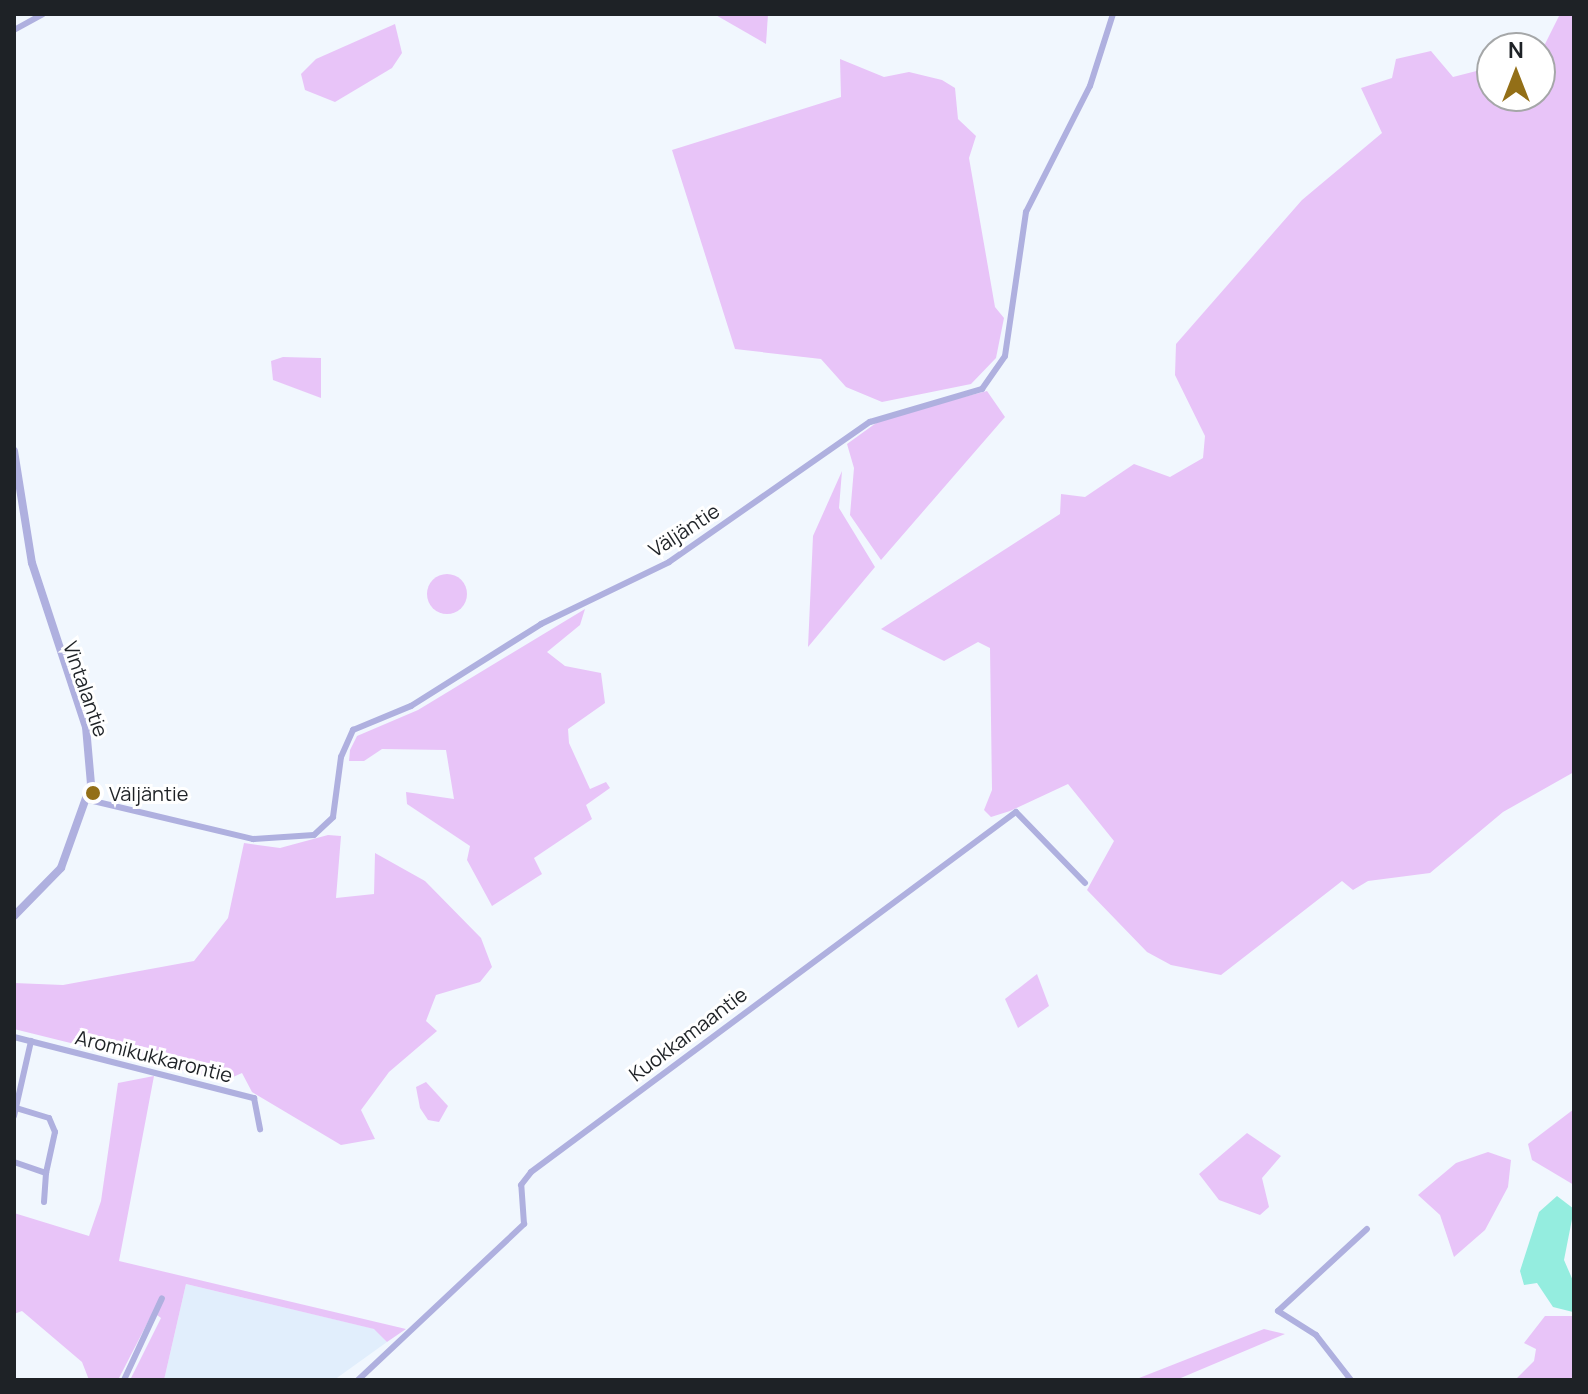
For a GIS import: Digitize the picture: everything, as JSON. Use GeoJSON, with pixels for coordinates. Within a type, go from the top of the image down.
{"type":"FeatureCollection","features":[{"type":"Feature","properties":{"kind":"street"},"geometry":{"type":"LineString","coordinates":[[14,30],[43,14]]}},
{"type":"Feature","properties":{"kind":"street","name":"Väljäntie"},"geometry":{"type":"LineString","coordinates":[[89,800],[253,839],[314,835],[333,817],[341,757],[353,730],[411,706],[541,624],[669,562],[870,422],[982,389],[1005,356],[1026,212],[1090,86],[1113,14]]}},
{"type":"Feature","properties":{"kind":"street","name":"Vintalantie"},"geometry":{"type":"LineString","coordinates":[[14,451],[32,563],[87,735],[89,800],[61,868],[14,916]]}},
{"type":"Feature","properties":{"kind":"street","name":"Kuokkamaantie"},"geometry":{"type":"LineString","coordinates":[[358,1380],[524,1224],[521,1185],[531,1172],[1016,812],[1085,883]]}},
{"type":"Feature","properties":{"kind":"street","name":"Aromikukkarontie"},"geometry":{"type":"LineString","coordinates":[[14,1037],[254,1098],[260,1129]]}},
{"type":"Feature","properties":{"kind":"street"},"geometry":{"type":"LineString","coordinates":[[14,1116],[31,1041]]}},
{"type":"Feature","properties":{"kind":"street"},"geometry":{"type":"LineString","coordinates":[[17,1108],[53,1122],[44,1202]]}},
{"type":"Feature","properties":{"kind":"street"},"geometry":{"type":"LineString","coordinates":[[14,1162],[46,1173]]}},
{"type":"Feature","properties":{"kind":"street"},"geometry":{"type":"LineString","coordinates":[[1351,1380],[1316,1335],[1278,1311],[1367,1229]]}},
{"type":"Feature","properties":{"kind":"street"},"geometry":{"type":"LineString","coordinates":[[124,1380],[162,1298]]}},
{"type":"Feature","properties":{"kind":"shaded area"},"geometry":{"type":"Polygon","coordinates":[[[714,14],[768,14],[766,44],[714,14]]]}},
{"type":"Feature","properties":{"kind":"shaded area"},"geometry":{"type":"Polygon","coordinates":[[[1560,14],[1574,14],[1574,772],[1503,812],[1430,873],[1368,881],[1353,890],[1342,881],[1221,975],[1171,965],[1147,952],[1087,890],[1114,841],[1068,784],[991,817],[984,810],[992,790],[990,648],[978,642],[944,661],[881,629],[1060,514],[1061,494],[1085,497],[1134,464],[1170,477],[1203,458],[1205,436],[1175,375],[1176,344],[1302,200],[1382,133],[1361,88],[1392,78],[1396,59],[1431,51],[1453,77],[1476,71],[1476,112],[1556,112],[1556,32],[1551,32],[1560,14]]]}},
{"type":"Feature","properties":{"kind":"shaded area"},"geometry":{"type":"Polygon","coordinates":[[[395,24],[402,53],[392,68],[335,102],[305,90],[301,74],[316,59],[395,24]]]}},
{"type":"Feature","properties":{"kind":"shaded area"},"geometry":{"type":"Polygon","coordinates":[[[840,59],[884,77],[909,72],[942,80],[955,88],[958,119],[976,136],[969,158],[995,307],[1004,318],[996,358],[971,384],[882,402],[846,387],[821,359],[735,349],[672,150],[841,97],[840,59]]]}},
{"type":"Feature","properties":{"kind":"shaded area"},"geometry":{"type":"Polygon","coordinates":[[[283,357],[321,358],[321,398],[273,380],[271,361],[283,357]]]}},
{"type":"Feature","properties":{"kind":"shaded area"},"geometry":{"type":"Polygon","coordinates":[[[987,391],[1005,417],[881,560],[850,515],[854,468],[847,444],[883,418],[987,391]]]}},
{"type":"Feature","properties":{"kind":"shaded area"},"geometry":{"type":"Polygon","coordinates":[[[842,471],[839,508],[875,567],[808,647],[813,536],[842,471]]]}},
{"type":"Feature","properties":{"kind":"shaded area"},"geometry":{"type":"Polygon","coordinates":[[[447,574],[461,580],[467,594],[461,608],[447,614],[433,608],[427,594],[433,580],[447,574]]]}},
{"type":"Feature","properties":{"kind":"shaded area"},"geometry":{"type":"Polygon","coordinates":[[[585,609],[580,625],[547,652],[565,666],[601,673],[605,703],[568,729],[569,743],[590,789],[606,782],[610,788],[586,805],[592,819],[534,858],[542,874],[492,906],[467,860],[470,846],[407,804],[406,792],[454,799],[446,750],[382,749],[364,761],[349,761],[350,750],[357,736],[418,710],[585,609]]]}},
{"type":"Feature","properties":{"kind":"shaded area"},"geometry":{"type":"Polygon","coordinates":[[[328,835],[341,836],[336,898],[374,894],[375,853],[425,881],[481,938],[492,967],[480,982],[436,995],[426,1021],[437,1031],[389,1072],[361,1110],[375,1139],[341,1145],[252,1092],[242,1073],[224,1081],[14,1029],[14,983],[63,985],[194,961],[228,918],[244,843],[280,848],[328,835]]]}},
{"type":"Feature","properties":{"kind":"shaded area"},"geometry":{"type":"Polygon","coordinates":[[[1037,974],[1049,1006],[1018,1028],[1005,999],[1037,974]]]}},
{"type":"Feature","properties":{"kind":"shaded area"},"geometry":{"type":"Polygon","coordinates":[[[154,1076],[119,1261],[406,1329],[387,1342],[374,1329],[186,1284],[164,1380],[130,1380],[161,1318],[153,1312],[118,1380],[89,1380],[82,1362],[22,1311],[14,1314],[14,1213],[89,1236],[101,1201],[118,1083],[154,1076]]]}},
{"type":"Feature","properties":{"kind":"shaded area"},"geometry":{"type":"Polygon","coordinates":[[[426,1082],[448,1106],[439,1122],[428,1120],[420,1108],[416,1087],[426,1082]]]}},
{"type":"Feature","properties":{"kind":"shaded area"},"geometry":{"type":"Polygon","coordinates":[[[1574,1109],[1574,1185],[1532,1160],[1528,1144],[1574,1109]]]}},
{"type":"Feature","properties":{"kind":"shaded area"},"geometry":{"type":"Polygon","coordinates":[[[1247,1133],[1281,1156],[1262,1178],[1269,1207],[1260,1215],[1219,1200],[1199,1174],[1247,1133]]]}},
{"type":"Feature","properties":{"kind":"shaded area"},"geometry":{"type":"Polygon","coordinates":[[[1488,1152],[1511,1160],[1508,1187],[1485,1230],[1454,1257],[1440,1215],[1418,1195],[1456,1163],[1488,1152]]]}},
{"type":"Feature","properties":{"kind":"shaded area"},"geometry":{"type":"Polygon","coordinates":[[[1557,1196],[1574,1209],[1564,1260],[1574,1283],[1573,1312],[1553,1307],[1537,1283],[1524,1285],[1520,1271],[1539,1212],[1557,1196]]]}},
{"type":"Feature","properties":{"kind":"shaded area"},"geometry":{"type":"Polygon","coordinates":[[[186,1284],[375,1329],[387,1342],[334,1380],[164,1380],[186,1284]]]}},
{"type":"Feature","properties":{"kind":"shaded area"},"geometry":{"type":"Polygon","coordinates":[[[1545,1316],[1574,1316],[1574,1380],[1515,1380],[1534,1361],[1536,1349],[1524,1343],[1545,1316]]]}},
{"type":"Feature","properties":{"kind":"shaded area"},"geometry":{"type":"Polygon","coordinates":[[[1264,1329],[1285,1334],[1176,1380],[1134,1380],[1264,1329]]]}},
{"type":"Feature","properties":{"kind":"place","name":"Väljäntie"},"geometry":{"type":"Point","coordinates":[93,793]}}]}
